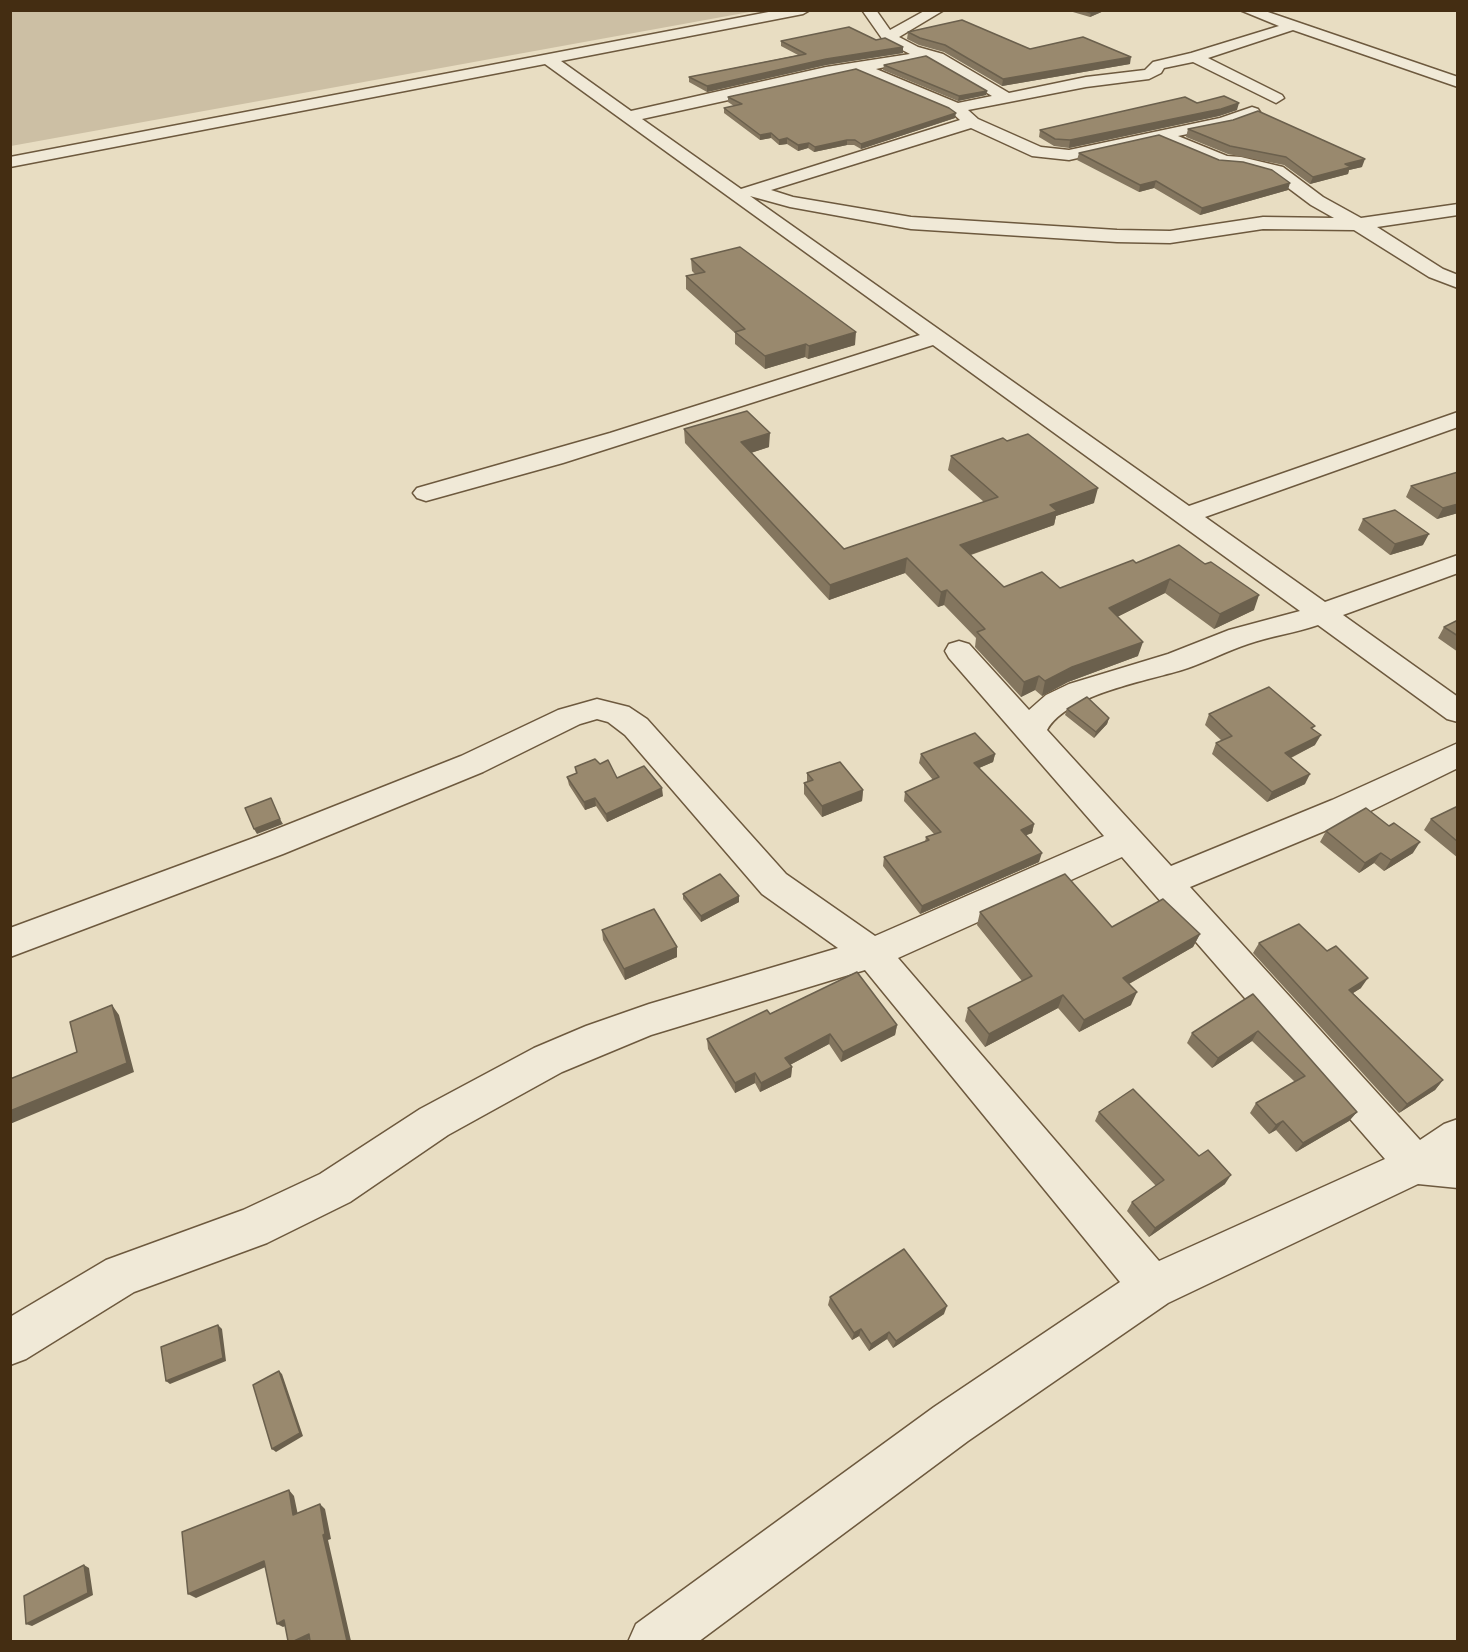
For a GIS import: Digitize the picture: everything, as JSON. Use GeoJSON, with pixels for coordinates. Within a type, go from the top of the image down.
{"type":"FeatureCollection","features":[{"type":"Feature","properties":{"kind":"street"},"geometry":{"type":"LineString","coordinates":[[10,162],[803,10]]}},
{"type":"Feature","properties":{"kind":"street"},"geometry":{"type":"LineString","coordinates":[[869,10],[888,37],[925,54],[938,57],[1005,96]]}},
{"type":"Feature","properties":{"kind":"street"},"geometry":{"type":"LineString","coordinates":[[888,37],[937,10]]}},
{"type":"Feature","properties":{"kind":"street"},"geometry":{"type":"LineString","coordinates":[[1247,10],[1458,82]]}},
{"type":"Feature","properties":{"kind":"street"},"geometry":{"type":"LineString","coordinates":[[956,108],[1005,96],[1149,74],[1156,70],[1158,65],[1195,57],[1292,26]]}},
{"type":"Feature","properties":{"kind":"street"},"geometry":{"type":"LineString","coordinates":[[1351,47],[1429,56]]}},
{"type":"Feature","properties":{"kind":"street"},"geometry":{"type":"LineString","coordinates":[[628,117],[830,72],[861,68],[925,54]]}},
{"type":"Feature","properties":{"kind":"street"},"geometry":{"type":"LineString","coordinates":[[1195,57],[1276,98]]}},
{"type":"Feature","properties":{"kind":"street"},"geometry":{"type":"LineString","coordinates":[[547,58],[628,117],[743,193],[937,338],[1187,515],[1458,712]]}},
{"type":"Feature","properties":{"kind":"street"},"geometry":{"type":"LineString","coordinates":[[861,68],[956,108],[972,122],[1038,152],[1069,156],[1224,122],[1252,112]]}},
{"type":"Feature","properties":{"kind":"street"},"geometry":{"type":"LineString","coordinates":[[743,193],[972,122]]}},
{"type":"Feature","properties":{"kind":"street"},"geometry":{"type":"LineString","coordinates":[[1161,135],[1224,161],[1241,162],[1277,171],[1307,194],[1360,224],[1437,273],[1458,282]]}},
{"type":"Feature","properties":{"kind":"street"},"geometry":{"type":"LineString","coordinates":[[743,193],[911,223],[1117,236],[1170,237],[1263,224],[1360,224],[1458,209]]}},
{"type":"Feature","properties":{"kind":"street"},"geometry":{"type":"LineString","coordinates":[[426,493],[558,458],[833,368],[937,338]]}},
{"type":"Feature","properties":{"kind":"street"},"geometry":{"type":"LineString","coordinates":[[1187,515],[1458,419]]}},
{"type":"Feature","properties":{"kind":"street"},"geometry":{"type":"LineString","coordinates":[[1031,732],[1040,716],[1057,702],[1080,691],[1178,661],[1222,643],[1322,613],[1458,563]]}},
{"type":"Feature","properties":{"kind":"street"},"geometry":{"type":"LineString","coordinates":[[959,651],[1416,1165],[1458,1169]]}},
{"type":"Feature","properties":{"kind":"street"},"geometry":{"type":"LineString","coordinates":[[10,944],[271,845],[472,764],[569,717],[597,709],[618,714],[636,728],[774,884],[872,953],[1152,1287]]}},
{"type":"Feature","properties":{"kind":"street"},"geometry":{"type":"LineString","coordinates":[[1164,883],[1344,809],[1458,754]]}},
{"type":"Feature","properties":{"kind":"street"},"geometry":{"type":"LineString","coordinates":[[10,1343],[122,1275],[252,1228],[334,1188],[434,1122],[548,1060],[649,1020],[872,953],[1086,860],[1127,839]]}},
{"type":"Feature","properties":{"kind":"street"},"geometry":{"type":"LineString","coordinates":[[654,1641],[951,1424],[1152,1287],[1416,1165],[1458,1137]]}},
{"type":"Feature","properties":{"kind":"shaded area"},"geometry":{"type":"Polygon","coordinates":[[[11,10],[755,10],[755,11],[11,146],[11,10]]]}},
{"type":"Feature","properties":{"kind":"building"},"geometry":{"type":"Polygon","coordinates":[[[962,20],[1030,49],[1083,37],[1131,57],[1003,79],[945,45],[908,32],[962,20]]]}},
{"type":"Feature","properties":{"kind":"building"},"geometry":{"type":"Polygon","coordinates":[[[849,27],[876,40],[885,38],[903,47],[826,59],[707,86],[689,77],[806,54],[781,41],[849,27]]]}},
{"type":"Feature","properties":{"kind":"building"},"geometry":{"type":"Polygon","coordinates":[[[926,56],[987,91],[959,96],[884,65],[926,56]]]}},
{"type":"Feature","properties":{"kind":"building"},"geometry":{"type":"Polygon","coordinates":[[[856,69],[956,113],[861,144],[855,140],[847,140],[815,147],[809,143],[798,145],[787,138],[779,140],[771,133],[760,135],[724,108],[742,104],[728,97],[856,69]]]}},
{"type":"Feature","properties":{"kind":"building"},"geometry":{"type":"Polygon","coordinates":[[[1224,96],[1239,103],[1221,109],[1070,140],[1055,139],[1040,130],[1185,97],[1197,103],[1224,96]]]}},
{"type":"Feature","properties":{"kind":"building"},"geometry":{"type":"Polygon","coordinates":[[[1258,111],[1365,159],[1345,164],[1351,167],[1313,177],[1286,157],[1230,146],[1188,129],[1233,120],[1258,111]]]}},
{"type":"Feature","properties":{"kind":"building"},"geometry":{"type":"Polygon","coordinates":[[[1159,135],[1219,160],[1243,162],[1272,170],[1290,183],[1202,208],[1156,181],[1140,185],[1079,153],[1159,135]]]}},
{"type":"Feature","properties":{"kind":"building"},"geometry":{"type":"Polygon","coordinates":[[[740,247],[856,332],[765,356],[735,332],[745,329],[686,276],[705,272],[691,259],[740,247]]]}},
{"type":"Feature","properties":{"kind":"building"},"geometry":{"type":"Polygon","coordinates":[[[747,411],[770,433],[741,442],[844,549],[998,497],[951,456],[1003,438],[1007,441],[1028,434],[1098,488],[1050,505],[1057,511],[960,545],[1004,587],[1042,572],[1060,588],[1133,560],[1136,563],[1179,545],[1205,564],[1211,562],[1259,595],[1220,614],[1170,579],[1109,608],[1143,642],[1072,667],[1045,681],[1039,676],[1024,682],[977,632],[985,629],[947,590],[941,592],[907,558],[830,585],[684,429],[747,411]]]}},
{"type":"Feature","properties":{"kind":"building"},"geometry":{"type":"Polygon","coordinates":[[[1458,472],[1458,504],[1443,508],[1411,486],[1458,472]]]}},
{"type":"Feature","properties":{"kind":"building"},"geometry":{"type":"Polygon","coordinates":[[[1395,510],[1429,534],[1395,544],[1363,519],[1395,510]]]}},
{"type":"Feature","properties":{"kind":"building"},"geometry":{"type":"Polygon","coordinates":[[[1458,620],[1458,636],[1444,627],[1458,620]]]}},
{"type":"Feature","properties":{"kind":"building"},"geometry":{"type":"Polygon","coordinates":[[[1269,687],[1315,726],[1311,728],[1321,735],[1285,753],[1310,774],[1272,792],[1216,743],[1232,736],[1209,714],[1269,687]]]}},
{"type":"Feature","properties":{"kind":"building"},"geometry":{"type":"Polygon","coordinates":[[[1087,697],[1109,718],[1096,732],[1067,709],[1087,697]]]}},
{"type":"Feature","properties":{"kind":"building"},"geometry":{"type":"Polygon","coordinates":[[[975,733],[995,754],[974,763],[1034,824],[1021,830],[1042,853],[922,906],[884,857],[929,840],[926,837],[941,832],[905,792],[939,777],[921,754],[975,733]]]}},
{"type":"Feature","properties":{"kind":"building"},"geometry":{"type":"Polygon","coordinates":[[[595,759],[600,764],[608,760],[617,778],[644,766],[662,788],[606,814],[595,798],[584,802],[567,777],[577,773],[575,767],[595,759]]]}},
{"type":"Feature","properties":{"kind":"building"},"geometry":{"type":"Polygon","coordinates":[[[840,762],[863,790],[822,806],[804,783],[813,780],[807,773],[840,762]]]}},
{"type":"Feature","properties":{"kind":"building"},"geometry":{"type":"Polygon","coordinates":[[[271,798],[280,819],[254,829],[245,808],[271,798]]]}},
{"type":"Feature","properties":{"kind":"building"},"geometry":{"type":"Polygon","coordinates":[[[1458,806],[1458,842],[1431,819],[1458,806]]]}},
{"type":"Feature","properties":{"kind":"building"},"geometry":{"type":"Polygon","coordinates":[[[1366,808],[1389,826],[1394,823],[1420,842],[1391,860],[1381,853],[1365,863],[1326,831],[1366,808]]]}},
{"type":"Feature","properties":{"kind":"building"},"geometry":{"type":"Polygon","coordinates":[[[720,874],[739,896],[701,916],[683,894],[720,874]]]}},
{"type":"Feature","properties":{"kind":"building"},"geometry":{"type":"Polygon","coordinates":[[[1065,874],[1112,927],[1163,899],[1200,934],[1123,978],[1137,992],[1084,1020],[1063,995],[989,1034],[968,1008],[1032,976],[980,912],[1065,874]]]}},
{"type":"Feature","properties":{"kind":"building"},"geometry":{"type":"Polygon","coordinates":[[[654,909],[677,947],[624,969],[602,930],[654,909]]]}},
{"type":"Feature","properties":{"kind":"building"},"geometry":{"type":"Polygon","coordinates":[[[1299,924],[1327,951],[1336,946],[1368,978],[1349,990],[1443,1080],[1407,1104],[1259,943],[1299,924]]]}},
{"type":"Feature","properties":{"kind":"building"},"geometry":{"type":"Polygon","coordinates":[[[857,972],[897,1025],[843,1052],[830,1034],[785,1058],[792,1067],[761,1083],[755,1073],[735,1083],[707,1039],[767,1010],[770,1014],[857,972]]]}},
{"type":"Feature","properties":{"kind":"building"},"geometry":{"type":"Polygon","coordinates":[[[1253,994],[1357,1112],[1303,1143],[1283,1121],[1276,1125],[1256,1103],[1305,1076],[1258,1031],[1218,1058],[1192,1033],[1253,994]]]}},
{"type":"Feature","properties":{"kind":"building"},"geometry":{"type":"Polygon","coordinates":[[[112,1005],[127,1063],[10,1111],[10,1079],[77,1052],[70,1022],[112,1005]]]}},
{"type":"Feature","properties":{"kind":"building"},"geometry":{"type":"Polygon","coordinates":[[[1133,1089],[1199,1156],[1208,1150],[1231,1175],[1155,1228],[1132,1202],[1164,1180],[1099,1112],[1133,1089]]]}},
{"type":"Feature","properties":{"kind":"building"},"geometry":{"type":"Polygon","coordinates":[[[904,1249],[947,1306],[896,1341],[889,1332],[871,1344],[861,1329],[854,1333],[830,1297],[904,1249]]]}},
{"type":"Feature","properties":{"kind":"building"},"geometry":{"type":"Polygon","coordinates":[[[218,1325],[223,1358],[166,1381],[161,1347],[218,1325]]]}},
{"type":"Feature","properties":{"kind":"building"},"geometry":{"type":"Polygon","coordinates":[[[279,1371],[300,1433],[272,1449],[253,1385],[279,1371]]]}},
{"type":"Feature","properties":{"kind":"building"},"geometry":{"type":"Polygon","coordinates":[[[289,1490],[293,1515],[320,1504],[325,1534],[323,1535],[347,1641],[310,1641],[309,1634],[294,1641],[288,1641],[284,1620],[277,1624],[264,1561],[188,1594],[182,1532],[289,1490]]]}},
{"type":"Feature","properties":{"kind":"building"},"geometry":{"type":"Polygon","coordinates":[[[84,1565],[88,1593],[26,1624],[24,1596],[84,1565]]]}}]}
